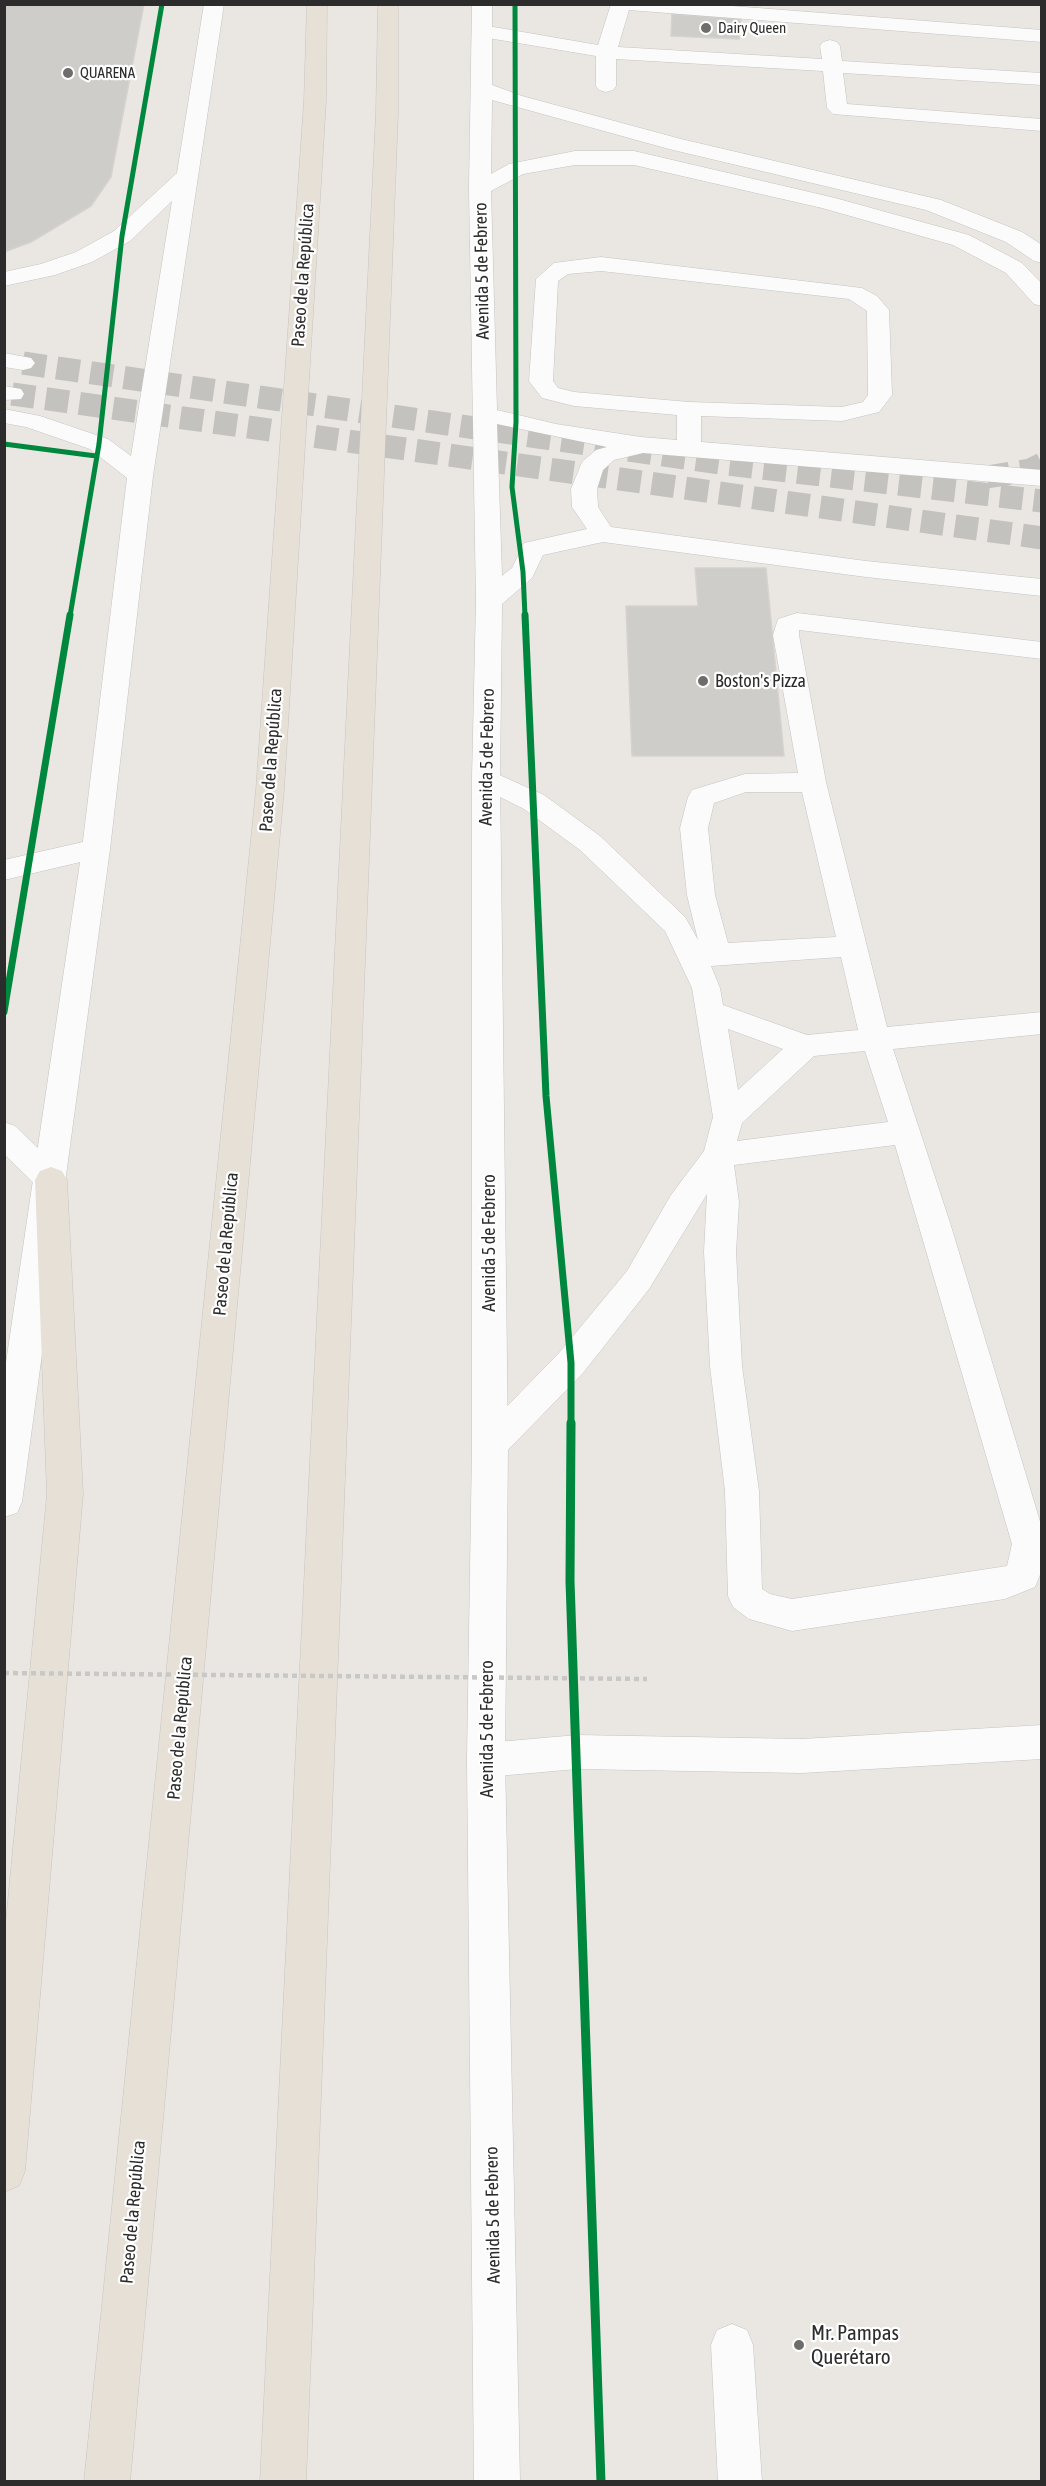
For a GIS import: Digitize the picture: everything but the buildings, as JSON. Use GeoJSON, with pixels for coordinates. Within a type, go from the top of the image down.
{"type":"FeatureCollection","features":[{"type":"Feature","properties":{"kind":"highway","name":"Paseo de la República"},"geometry":{"type":"LineString","coordinates":[[107,2481],[270,790],[315,101],[317,4]]}},
{"type":"Feature","properties":{"kind":"highway"},"geometry":{"type":"LineString","coordinates":[[284,2481],[386,124],[388,4]]}},
{"type":"Feature","properties":{"kind":"highway"},"geometry":{"type":"LineString","coordinates":[[4,2171],[65,1494],[51,1180]]}},
{"type":"Feature","properties":{"kind":"main road"},"geometry":{"type":"LineString","coordinates":[[4,1502],[96,849],[140,476],[214,4]]}},
{"type":"Feature","properties":{"kind":"main road","name":"Avenida 5 de Febrero"},"geometry":{"type":"LineString","coordinates":[[482,4],[480,188],[489,601],[486,778],[490,1446],[486,1760],[497,2481]]}},
{"type":"Feature","properties":{"kind":"main road"},"geometry":{"type":"LineString","coordinates":[[482,89],[514,101],[677,144],[933,205],[1014,237],[1041,256]]}},
{"type":"Feature","properties":{"kind":"main road"},"geometry":{"type":"LineString","coordinates":[[480,188],[517,169],[575,158],[634,158],[827,203],[961,240],[1014,268],[1041,299]]}},
{"type":"Feature","properties":{"kind":"main road"},"geometry":{"type":"LineString","coordinates":[[4,279],[47,270],[84,257],[122,236],[188,174]]}},
{"type":"Feature","properties":{"kind":"main road"},"geometry":{"type":"LineString","coordinates":[[7,401],[31,421],[99,444],[140,476]]}},
{"type":"Feature","properties":{"kind":"main road"},"geometry":{"type":"LineString","coordinates":[[485,414],[556,431],[641,445],[1041,478]]}},
{"type":"Feature","properties":{"kind":"main road"},"geometry":{"type":"LineString","coordinates":[[603,534],[585,507],[584,489],[591,467],[605,455],[641,445]]}},
{"type":"Feature","properties":{"kind":"main road"},"geometry":{"type":"LineString","coordinates":[[489,601],[523,572],[532,549],[603,534],[866,569],[1041,588]]}},
{"type":"Feature","properties":{"kind":"lane"},"geometry":{"type":"LineString","coordinates":[[626,5],[1041,36]]}},
{"type":"Feature","properties":{"kind":"lane"},"geometry":{"type":"LineString","coordinates":[[626,5],[667,16],[734,21],[746,26],[751,37],[748,46],[712,60]]}},
{"type":"Feature","properties":{"kind":"lane"},"geometry":{"type":"LineString","coordinates":[[606,86],[606,52],[626,5]]}},
{"type":"Feature","properties":{"kind":"lane"},"geometry":{"type":"LineString","coordinates":[[829,21],[837,108],[847,113],[1041,124]]}},
{"type":"Feature","properties":{"kind":"lane"},"geometry":{"type":"LineString","coordinates":[[482,31],[606,52],[1041,79]]}},
{"type":"Feature","properties":{"kind":"lane"},"geometry":{"type":"LineString","coordinates":[[601,264],[854,293],[869,301],[878,310],[880,395],[871,407],[842,414],[689,409],[574,399],[550,393],[542,381],[548,279],[562,268],[601,264]]}},
{"type":"Feature","properties":{"kind":"lane"},"geometry":{"type":"LineString","coordinates":[[689,409],[689,449]]}},
{"type":"Feature","properties":{"kind":"lane"},"geometry":{"type":"LineString","coordinates":[[813,782],[745,783],[702,796],[694,828],[701,895],[706,988],[728,1117],[718,1155],[723,1202],[720,1252],[726,1366],[742,1491],[745,1596],[761,1608],[792,1615],[1005,1583],[1023,1576],[1029,1544],[906,1132],[875,1038],[813,782],[786,635],[787,625],[797,621],[1041,651]]}},
{"type":"Feature","properties":{"kind":"lane"},"geometry":{"type":"LineString","coordinates":[[486,778],[534,802],[590,843],[705,955],[853,946]]}},
{"type":"Feature","properties":{"kind":"lane"},"geometry":{"type":"LineString","coordinates":[[4,870],[96,849]]}},
{"type":"Feature","properties":{"kind":"lane"},"geometry":{"type":"LineString","coordinates":[[710,1011],[806,1046],[1041,1023]]}},
{"type":"Feature","properties":{"kind":"lane"},"geometry":{"type":"LineString","coordinates":[[728,1117],[806,1046]]}},
{"type":"Feature","properties":{"kind":"lane"},"geometry":{"type":"LineString","coordinates":[[490,1446],[571,1363],[638,1280],[681,1204],[718,1155],[906,1132]]}},
{"type":"Feature","properties":{"kind":"lane"},"geometry":{"type":"LineString","coordinates":[[4,1134],[51,1180]]}},
{"type":"Feature","properties":{"kind":"lane"},"geometry":{"type":"LineString","coordinates":[[486,1760],[577,1752],[802,1756],[1041,1742]]}},
{"type":"Feature","properties":{"kind":"lane"},"geometry":{"type":"LineString","coordinates":[[732,2345],[740,2481]]}},
{"type":"Feature","properties":{"kind":"path"},"geometry":{"type":"LineString","coordinates":[[574,1672],[577,1752]]}},
{"type":"Feature","properties":{"kind":"path"},"geometry":{"type":"LineString","coordinates":[[4,1673],[646,1679]]}},
{"type":"Feature","properties":{"kind":"tunnel"},"geometry":{"type":"LineString","coordinates":[[23,363],[719,463],[1042,501]]}},
{"type":"Feature","properties":{"kind":"tunnel"},"geometry":{"type":"LineString","coordinates":[[12,394],[1042,538]]}},
{"type":"Feature","properties":{"kind":"tunnel"},"geometry":{"type":"LineString","coordinates":[[987,477],[1030,470],[1042,464]]}},
{"type":"Feature","properties":{"kind":"cycle path"},"geometry":{"type":"LineString","coordinates":[[4,1012],[99,444],[122,236],[162,4]]}},
{"type":"Feature","properties":{"kind":"cycle path"},"geometry":{"type":"LineString","coordinates":[[515,4],[516,422],[512,487],[523,572],[546,1096],[571,1363],[570,1581],[601,2482]]}},
{"type":"Feature","properties":{"kind":"cycle path"},"geometry":{"type":"LineString","coordinates":[[4,444],[96,456]]}},
{"type":"Feature","properties":{"kind":"place","name":"Dairy Queen"},"geometry":{"type":"Point","coordinates":[706,28]}},
{"type":"Feature","properties":{"kind":"place","name":"QUARENA"},"geometry":{"type":"Point","coordinates":[68,73]}},
{"type":"Feature","properties":{"kind":"place","name":"Boston's Pizza"},"geometry":{"type":"Point","coordinates":[703,681]}},
{"type":"Feature","properties":{"kind":"place","name":"Mr. Pampas Querétaro"},"geometry":{"type":"Point","coordinates":[799,2345]}}]}
